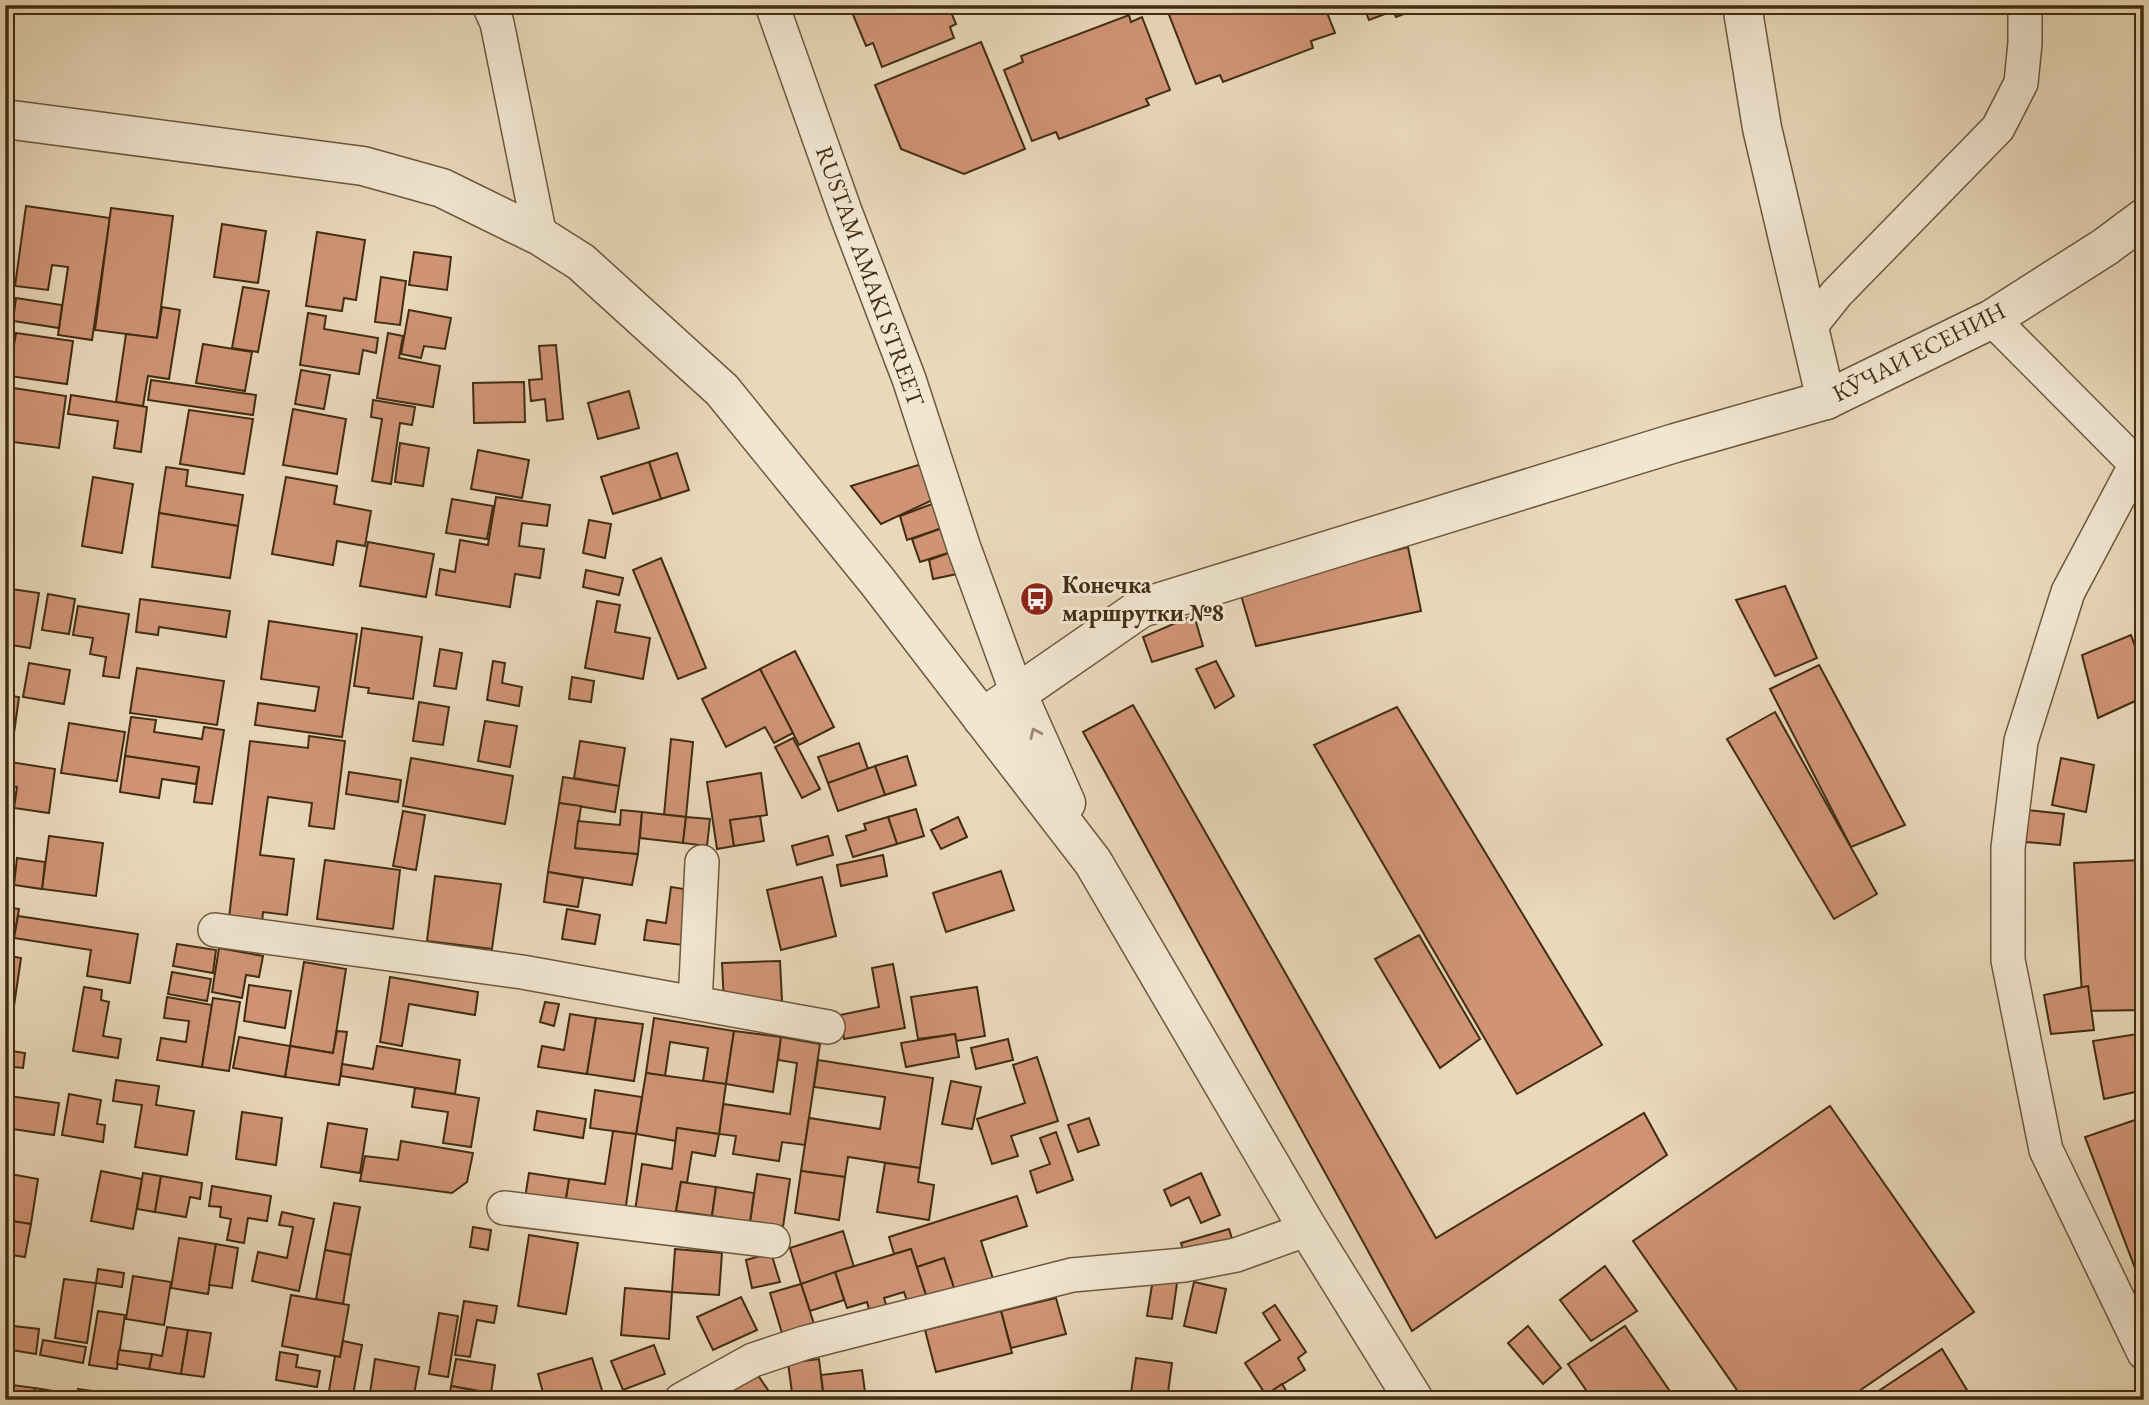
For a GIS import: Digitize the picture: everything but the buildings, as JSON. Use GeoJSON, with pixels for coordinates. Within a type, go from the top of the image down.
{"type":"FeatureCollection","features":[{"type":"Feature","properties":{"kind":"street"},"geometry":{"type":"LineString","coordinates":[[489,5],[497,23],[540,236]]}},
{"type":"Feature","properties":{"kind":"street","name":"RUSTAM AMAKI STREET"},"geometry":{"type":"LineString","coordinates":[[772,5],[845,211],[909,379],[964,548],[1017,694]]}},
{"type":"Feature","properties":{"kind":"street"},"geometry":{"type":"LineString","coordinates":[[1742,5],[1762,128],[1826,400]]}},
{"type":"Feature","properties":{"kind":"street"},"geometry":{"type":"LineString","coordinates":[[1809,328],[1837,293],[1998,128],[2021,83],[2025,5]]}},
{"type":"Feature","properties":{"kind":"street"},"geometry":{"type":"LineString","coordinates":[[5,119],[363,166],[442,188],[540,236],[581,262],[722,390],[831,523],[1093,862]]}},
{"type":"Feature","properties":{"kind":"street","name":"КӮЧАИ ЕСЕНИН"},"geometry":{"type":"LineString","coordinates":[[982,718],[1141,608],[1675,443],[1826,400],[1992,319],[2105,247],[2144,218]]}},
{"type":"Feature","properties":{"kind":"street"},"geometry":{"type":"LineString","coordinates":[[1992,319],[2140,469],[2068,592],[2021,741],[2008,848],[2008,960],[2046,1150],[2144,1353]]}},
{"type":"Feature","properties":{"kind":"street"},"geometry":{"type":"LineString","coordinates":[[1017,694],[1093,862],[1308,1229],[1414,1400]]}},
{"type":"Feature","properties":{"kind":"street"},"geometry":{"type":"LineString","coordinates":[[695,1003],[702,862]]}},
{"type":"Feature","properties":{"kind":"street"},"geometry":{"type":"LineString","coordinates":[[215,930],[522,972],[828,1027]]}},
{"type":"Feature","properties":{"kind":"street"},"geometry":{"type":"LineString","coordinates":[[505,1208],[773,1241]]}},
{"type":"Feature","properties":{"kind":"street"},"geometry":{"type":"LineString","coordinates":[[681,1400],[752,1360],[804,1343],[1072,1275],[1184,1265],[1236,1255],[1308,1229]]}},
{"type":"Feature","properties":{"kind":"place","name":"Конечка маршрутки №8"},"geometry":{"type":"Point","coordinates":[1037,599]}}]}
